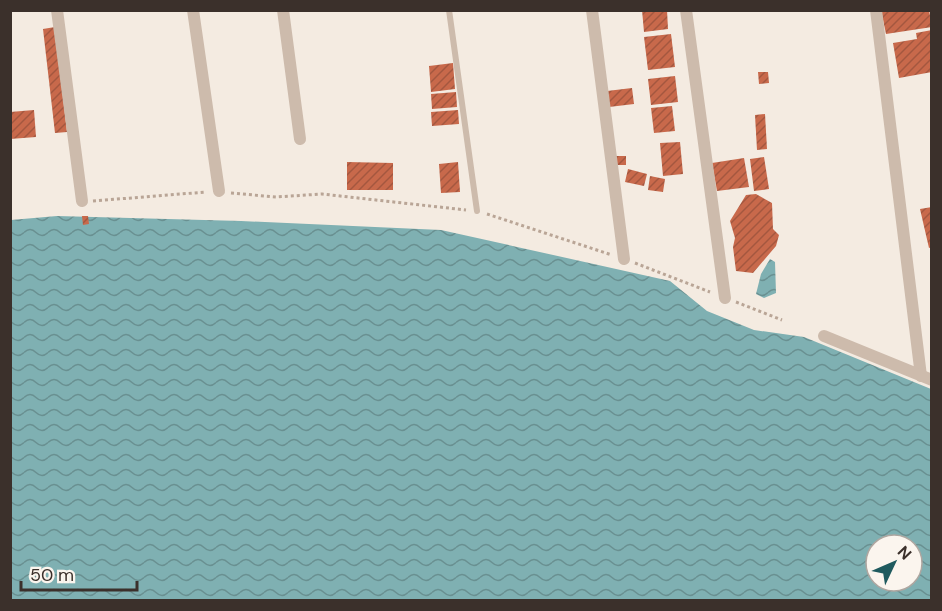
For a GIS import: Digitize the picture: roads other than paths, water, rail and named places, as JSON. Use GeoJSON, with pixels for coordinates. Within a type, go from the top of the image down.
{"type":"FeatureCollection","features":[{"type":"Feature","properties":{"kind":"street"},"geometry":{"type":"LineString","coordinates":[[57,10],[82,201]]}},
{"type":"Feature","properties":{"kind":"street"},"geometry":{"type":"LineString","coordinates":[[193,10],[219,191]]}},
{"type":"Feature","properties":{"kind":"street"},"geometry":{"type":"LineString","coordinates":[[283,10],[300,139]]}},
{"type":"Feature","properties":{"kind":"street"},"geometry":{"type":"LineString","coordinates":[[592,10],[624,259]]}},
{"type":"Feature","properties":{"kind":"street"},"geometry":{"type":"LineString","coordinates":[[686,10],[725,298]]}},
{"type":"Feature","properties":{"kind":"street"},"geometry":{"type":"LineString","coordinates":[[876,10],[926,378]]}},
{"type":"Feature","properties":{"kind":"street"},"geometry":{"type":"LineString","coordinates":[[824,336],[926,378]]}},
{"type":"Feature","properties":{"kind":"lane"},"geometry":{"type":"LineString","coordinates":[[449,10],[477,211]]}},
{"type":"Feature","properties":{"kind":"water"},"geometry":{"type":"Polygon","coordinates":[[[57,216],[441,230],[670,281],[707,311],[754,330],[804,337],[931,389],[931,600],[11,600],[11,220],[57,216]]]}},
{"type":"Feature","properties":{"kind":"water"},"geometry":{"type":"Polygon","coordinates":[[[770,259],[775,262],[776,293],[764,298],[756,294],[761,274],[770,259]]]}}]}
